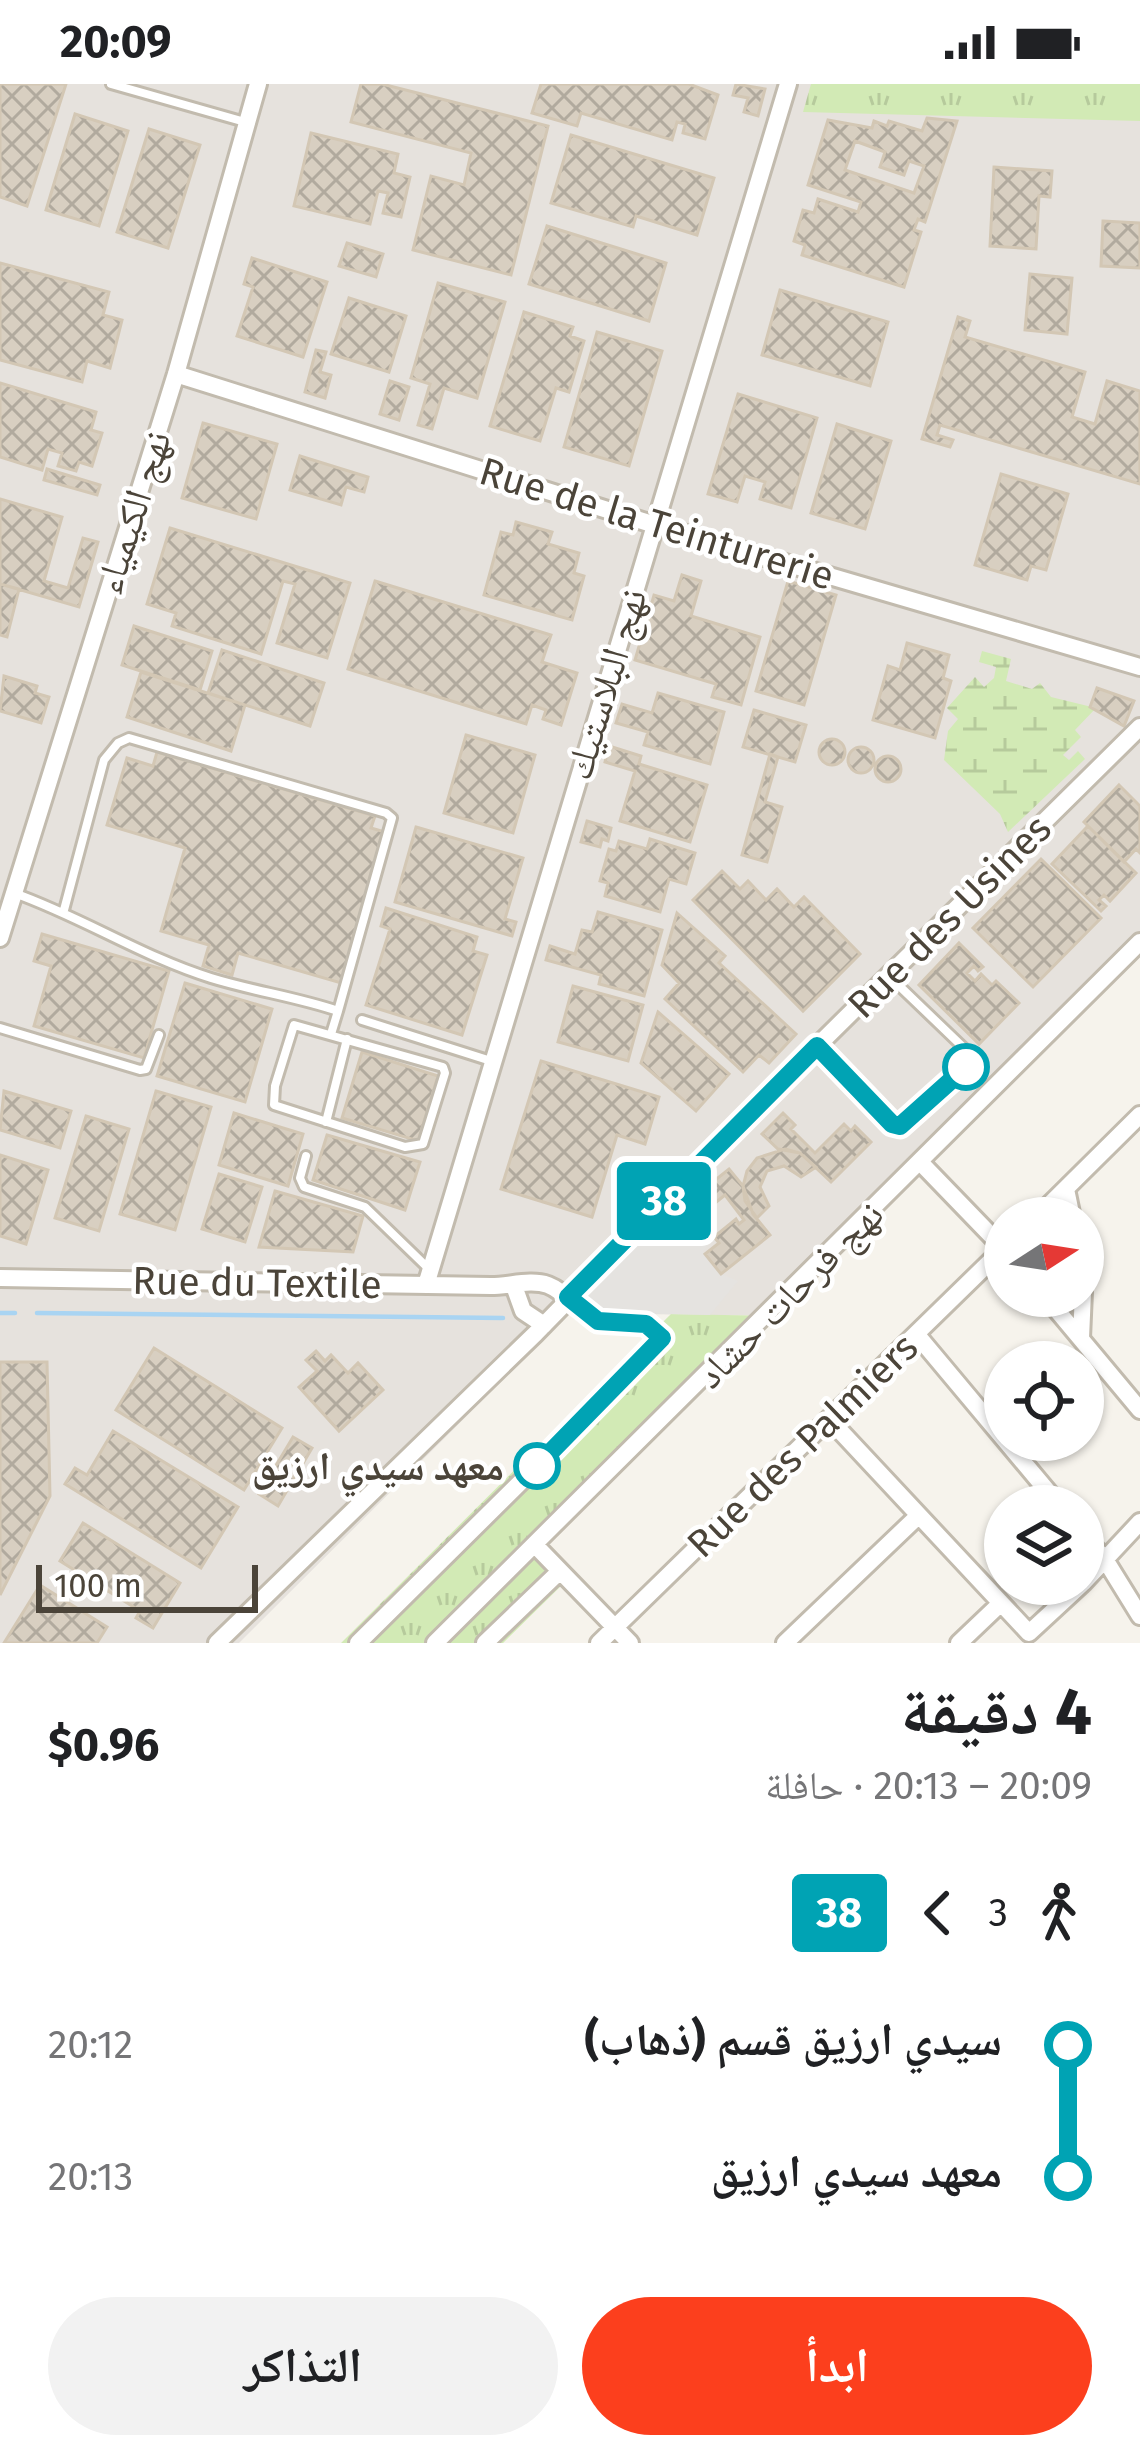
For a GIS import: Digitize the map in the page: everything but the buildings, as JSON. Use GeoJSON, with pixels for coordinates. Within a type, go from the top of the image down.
{"type":"FeatureCollection","features":[{"type":"Feature","properties":{"kind":"street","name":"نهج الكيمياء"},"geometry":{"type":"LineString","coordinates":[[0,938],[176,374],[258,84]]}},
{"type":"Feature","properties":{"kind":"street","name":"نهج البلاستيك"},"geometry":{"type":"LineString","coordinates":[[428,1277],[788,84]]}},
{"type":"Feature","properties":{"kind":"street","name":"Rue de la Teinturerie"},"geometry":{"type":"LineString","coordinates":[[176,374],[652,524],[1140,668]]}},
{"type":"Feature","properties":{"kind":"street","name":"Rue des Usines"},"geometry":{"type":"LineString","coordinates":[[217,1643],[522,1347],[817,1046],[1140,728]]}},
{"type":"Feature","properties":{"kind":"street","name":"نهج فرحات حشاد"},"geometry":{"type":"LineString","coordinates":[[435,1643],[1140,942]]}},
{"type":"Feature","properties":{"kind":"street"},"geometry":{"type":"LineString","coordinates":[[1058,1197],[1140,1115]]}},
{"type":"Feature","properties":{"kind":"street"},"geometry":{"type":"LineString","coordinates":[[921,1162],[984,1227]]}},
{"type":"Feature","properties":{"kind":"street"},"geometry":{"type":"LineString","coordinates":[[1066,1189],[1068,1197]]}},
{"type":"Feature","properties":{"kind":"street","name":"Rue des Palmiers"},"geometry":{"type":"LineString","coordinates":[[599,1643],[984,1268]]}},
{"type":"Feature","properties":{"kind":"street","name":"Rue du Textile"},"geometry":{"type":"LineString","coordinates":[[0,1278],[428,1277],[514,1286],[544,1284],[556,1311]]}},
{"type":"Feature","properties":{"kind":"street"},"geometry":{"type":"LineString","coordinates":[[358,1643],[662,1338],[646,1324],[523,1311],[514,1286]]}},
{"type":"Feature","properties":{"kind":"street"},"geometry":{"type":"LineString","coordinates":[[1063,1317],[1140,1410]]}},
{"type":"Feature","properties":{"kind":"street"},"geometry":{"type":"LineString","coordinates":[[1081,1338],[1082,1317]]}},
{"type":"Feature","properties":{"kind":"street"},"geometry":{"type":"LineString","coordinates":[[917,1335],[1042,1485]]}},
{"type":"Feature","properties":{"kind":"street"},"geometry":{"type":"LineString","coordinates":[[829,1419],[984,1586]]}},
{"type":"Feature","properties":{"kind":"street"},"geometry":{"type":"LineString","coordinates":[[785,1643],[917,1517]]}},
{"type":"Feature","properties":{"kind":"street"},"geometry":{"type":"LineString","coordinates":[[1106,1562],[1140,1522]]}},
{"type":"Feature","properties":{"kind":"street"},"geometry":{"type":"LineString","coordinates":[[535,1545],[630,1643]]}},
{"type":"Feature","properties":{"kind":"street"},"geometry":{"type":"LineString","coordinates":[[1104,1560],[1140,1616]]}},
{"type":"Feature","properties":{"kind":"street"},"geometry":{"type":"LineString","coordinates":[[484,1643],[560,1571]]}},
{"type":"Feature","properties":{"kind":"street"},"geometry":{"type":"LineString","coordinates":[[959,1643],[999,1605]]}},
{"type":"Feature","properties":{"kind":"street"},"geometry":{"type":"LineString","coordinates":[[1003,1605],[1034,1638],[1063,1605]]}},
{"type":"Feature","properties":{"kind":"lane"},"geometry":{"type":"LineString","coordinates":[[111,84],[246,123]]}},
{"type":"Feature","properties":{"kind":"lane"},"geometry":{"type":"LineString","coordinates":[[64,910],[104,760],[129,738],[386,813],[394,824],[331,1034]]}},
{"type":"Feature","properties":{"kind":"lane"},"geometry":{"type":"LineString","coordinates":[[13,892],[64,910],[209,978],[338,1011]]}},
{"type":"Feature","properties":{"kind":"lane"},"geometry":{"type":"LineString","coordinates":[[817,1046],[892,1124],[900,1126],[969,1064],[967,1051],[889,976]]}},
{"type":"Feature","properties":{"kind":"lane"},"geometry":{"type":"LineString","coordinates":[[362,1020],[493,1061]]}},
{"type":"Feature","properties":{"kind":"lane"},"geometry":{"type":"LineString","coordinates":[[294,1025],[331,1034],[443,1067],[426,1138],[418,1147],[274,1105],[294,1025]]}},
{"type":"Feature","properties":{"kind":"lane"},"geometry":{"type":"LineString","coordinates":[[0,1028],[140,1070],[146,1069],[160,1035]]}},
{"type":"Feature","properties":{"kind":"lane"},"geometry":{"type":"LineString","coordinates":[[326,1122],[347,1039]]}},
{"type":"Feature","properties":{"kind":"lane"},"geometry":{"type":"LineString","coordinates":[[307,1156],[300,1178],[304,1187],[365,1207],[428,1277]]}},
{"type":"Feature","properties":{"kind":"shaded area"},"geometry":{"type":"Polygon","coordinates":[[[0,84],[1140,84],[1140,955],[774,1316],[570,1313],[239,1643],[0,1643],[0,84]]]}},
{"type":"Feature","properties":{"kind":"shaded area"},"geometry":{"type":"Polygon","coordinates":[[[687,1191],[714,1237],[703,1252],[721,1274],[738,1281],[710,1315],[570,1312],[687,1191]]]}},
{"type":"Feature","properties":{"kind":"green space"},"geometry":{"type":"Polygon","coordinates":[[[811,84],[1140,84],[1140,121],[803,112],[811,84]]]}},
{"type":"Feature","properties":{"kind":"green space"},"geometry":{"type":"Polygon","coordinates":[[[982,651],[1011,659],[1006,681],[1032,689],[1040,683],[1051,697],[1096,708],[1075,730],[1081,737],[1063,755],[1069,760],[1078,751],[1085,759],[1008,832],[1000,814],[944,760],[948,731],[958,719],[947,708],[975,677],[984,687],[994,678],[996,667],[979,662],[982,651]]]}},
{"type":"Feature","properties":{"kind":"green space"},"geometry":{"type":"Polygon","coordinates":[[[671,1314],[774,1316],[534,1557],[561,1586],[503,1643],[341,1643],[671,1314]]]}},
{"type":"Feature","properties":{"kind":"waterway"},"geometry":{"type":"LineString","coordinates":[[0,1313],[15,1313]]}},
{"type":"Feature","properties":{"kind":"waterway"},"geometry":{"type":"LineString","coordinates":[[37,1313],[503,1318]]}},
{"type":"Feature","properties":{"kind":"bus line","name":"38"},"geometry":{"type":"LineString","coordinates":[[537,1466],[662,1338],[646,1324],[598,1321],[568,1297],[817,1046],[892,1124],[900,1126],[966,1067]]}},
{"type":"Feature","properties":{"kind":"place","name":"معهد سيدي ارزيق"},"geometry":{"type":"Point","coordinates":[537,1466]}}]}
